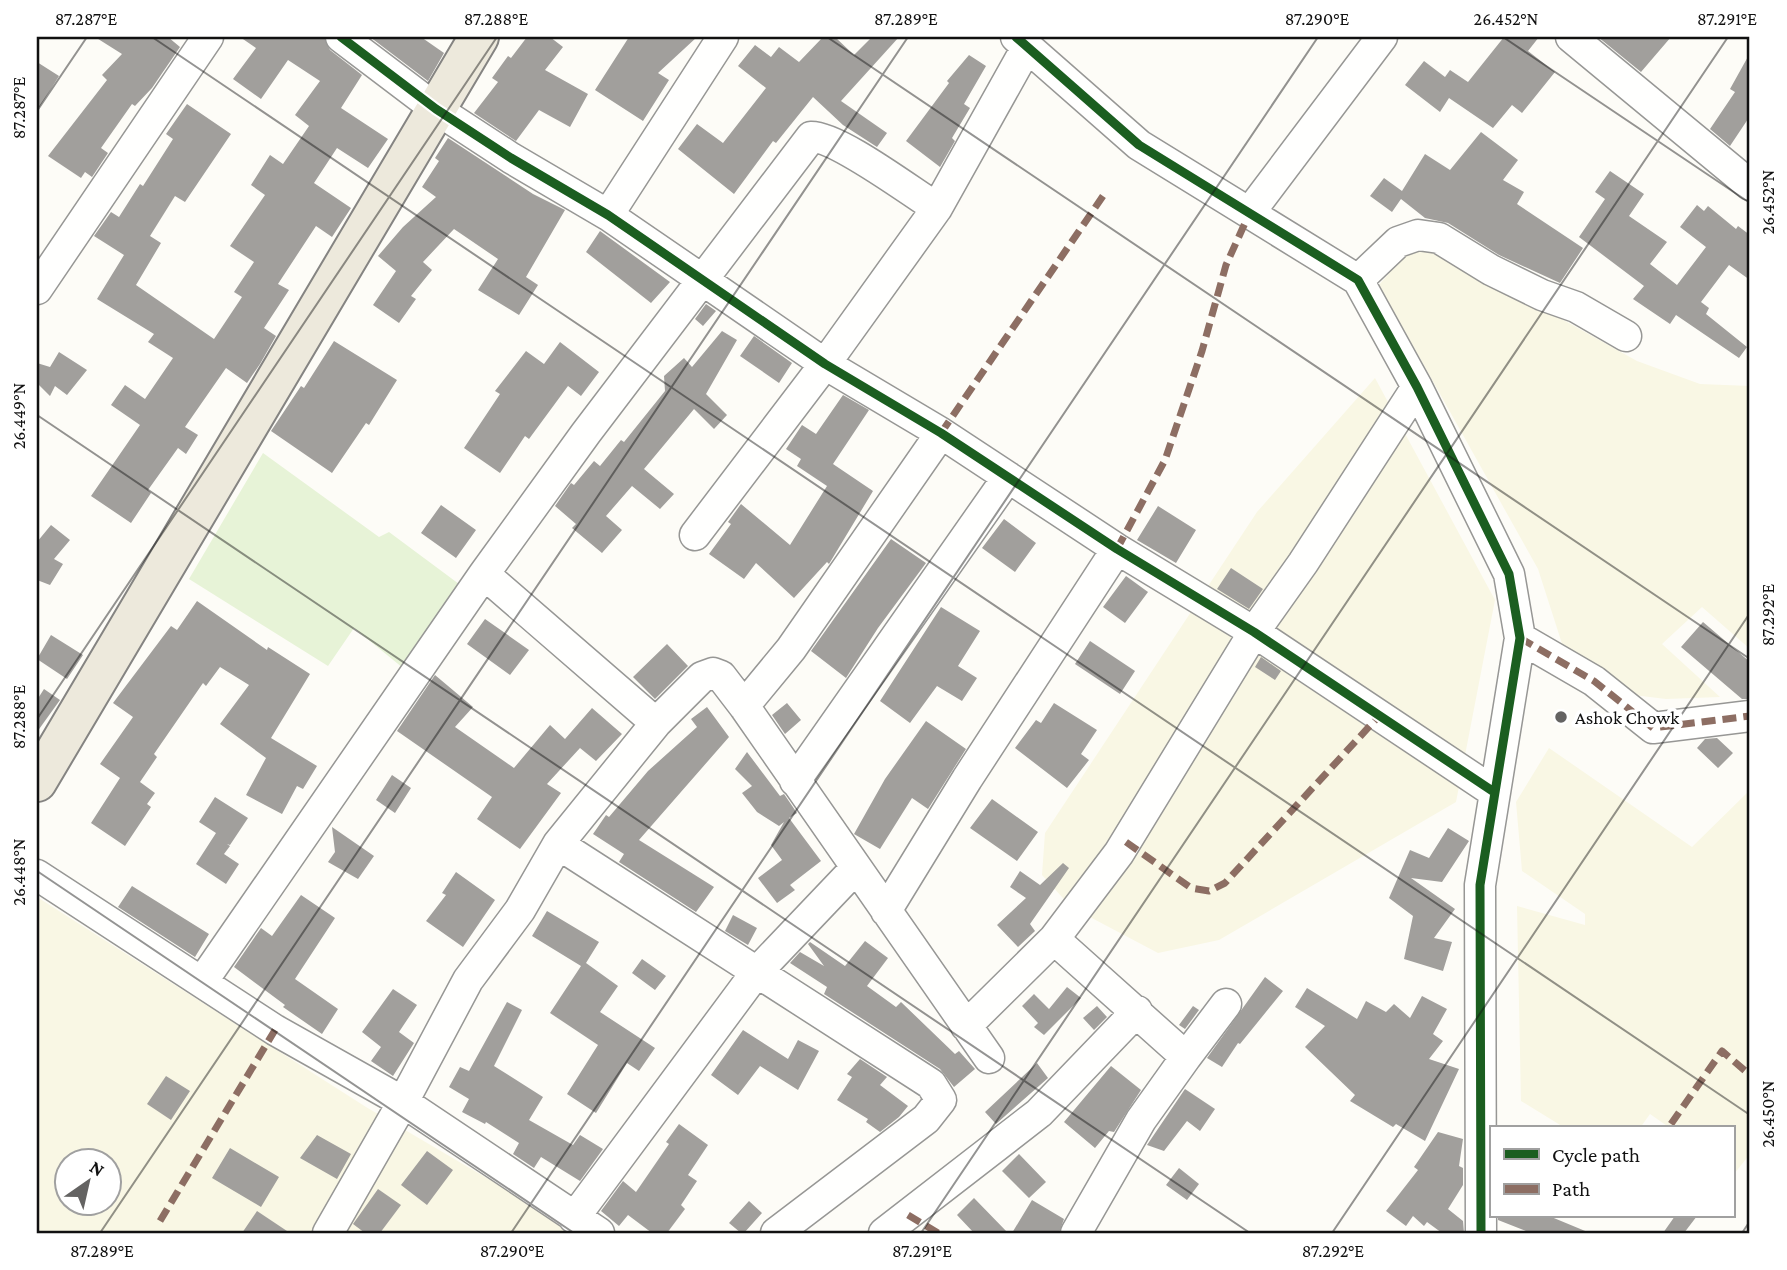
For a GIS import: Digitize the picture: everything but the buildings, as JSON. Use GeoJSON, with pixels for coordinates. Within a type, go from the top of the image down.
{"type":"FeatureCollection","features":[{"type":"Feature","properties":{"kind":"main road"},"geometry":{"type":"LineString","coordinates":[[37,782],[479,37]]}},
{"type":"Feature","properties":{"kind":"street"},"geometry":{"type":"LineString","coordinates":[[37,289],[208,37]]}},
{"type":"Feature","properties":{"kind":"street"},"geometry":{"type":"LineString","coordinates":[[341,37],[436,109],[510,158],[608,215],[825,364],[941,433],[1117,549],[1254,632],[1494,792]]}},
{"type":"Feature","properties":{"kind":"street"},"geometry":{"type":"LineString","coordinates":[[608,215],[723,37]]}},
{"type":"Feature","properties":{"kind":"street"},"geometry":{"type":"LineString","coordinates":[[1571,37],[1745,169]]}},
{"type":"Feature","properties":{"kind":"street"},"geometry":{"type":"LineString","coordinates":[[1250,212],[1296,155],[1370,41]]}},
{"type":"Feature","properties":{"kind":"street"},"geometry":{"type":"LineString","coordinates":[[695,535],[825,364],[937,208],[1022,42],[1139,145],[1359,280],[1417,387],[1509,574],[1520,638],[1480,885],[1481,1233]]}},
{"type":"Feature","properties":{"kind":"street"},"geometry":{"type":"LineString","coordinates":[[202,982],[484,574],[586,433],[811,137],[821,136],[840,146],[937,208]]}},
{"type":"Feature","properties":{"kind":"street"},"geometry":{"type":"LineString","coordinates":[[1359,280],[1398,242],[1418,235],[1439,238],[1491,270],[1542,295],[1576,307],[1626,336]]}},
{"type":"Feature","properties":{"kind":"street"},"geometry":{"type":"LineString","coordinates":[[966,1026],[1054,939],[1126,842],[1254,632],[1303,563],[1417,387]]}},
{"type":"Feature","properties":{"kind":"street"},"geometry":{"type":"LineString","coordinates":[[744,706],[791,649],[941,433]]}},
{"type":"Feature","properties":{"kind":"street"},"geometry":{"type":"LineString","coordinates":[[794,781],[1008,477]]}},
{"type":"Feature","properties":{"kind":"street"},"geometry":{"type":"LineString","coordinates":[[886,911],[967,779],[1117,549]]}},
{"type":"Feature","properties":{"kind":"street"},"geometry":{"type":"LineString","coordinates":[[484,574],[656,723]]}},
{"type":"Feature","properties":{"kind":"street"},"geometry":{"type":"LineString","coordinates":[[1520,638],[1594,681],[1653,728],[1750,716]]}},
{"type":"Feature","properties":{"kind":"street"},"geometry":{"type":"LineString","coordinates":[[328,1233],[403,1102],[468,980],[520,910],[558,844],[656,723],[702,677],[713,673],[722,677],[744,706],[989,1059]]}},
{"type":"Feature","properties":{"kind":"street"},"geometry":{"type":"LineString","coordinates":[[558,844],[755,974],[931,1084],[940,1100],[926,1119],[776,1233]]}},
{"type":"Feature","properties":{"kind":"street"},"geometry":{"type":"LineString","coordinates":[[37,875],[275,1030],[403,1102],[587,1226],[755,974],[856,868]]}},
{"type":"Feature","properties":{"kind":"street"},"geometry":{"type":"LineString","coordinates":[[1054,939],[1186,1057]]}},
{"type":"Feature","properties":{"kind":"street"},"geometry":{"type":"LineString","coordinates":[[1076,1233],[1141,1120],[1226,1004]]}},
{"type":"Feature","properties":{"kind":"street"},"geometry":{"type":"LineString","coordinates":[[884,1233],[1039,1113],[1137,1011]]}},
{"type":"Feature","properties":{"kind":"shaded area"},"geometry":{"type":"Polygon","coordinates":[[[1408,251],[1430,251],[1463,264],[1637,361],[1700,384],[1750,386],[1750,649],[1702,607],[1662,644],[1720,697],[1666,699],[1617,693],[1565,653],[1538,569],[1379,285],[1408,251]]]}},
{"type":"Feature","properties":{"kind":"shaded area"},"geometry":{"type":"Polygon","coordinates":[[[1375,378],[1495,600],[1456,802],[1219,940],[1158,953],[1071,907],[1042,875],[1045,833],[1257,512],[1375,378]]]}},
{"type":"Feature","properties":{"kind":"shaded area"},"geometry":{"type":"Polygon","coordinates":[[[1549,748],[1692,847],[1750,790],[1750,1154],[1734,1174],[1734,1126],[1667,1126],[1650,1114],[1641,1126],[1562,1126],[1521,1101],[1517,906],[1585,925],[1585,914],[1522,871],[1516,802],[1549,748]]]}},
{"type":"Feature","properties":{"kind":"shaded area"},"geometry":{"type":"Polygon","coordinates":[[[37,897],[366,1107],[580,1233],[37,1233],[37,897]]]}},
{"type":"Feature","properties":{"kind":"green space"},"geometry":{"type":"Polygon","coordinates":[[[263,453],[379,537],[389,532],[459,584],[403,668],[354,628],[328,666],[189,579],[263,453]]]}},
{"type":"Feature","properties":{"kind":"marked path"},"geometry":{"type":"LineString","coordinates":[[941,433],[1103,196]]}},
{"type":"Feature","properties":{"kind":"marked path"},"geometry":{"type":"LineString","coordinates":[[1117,549],[1165,460],[1202,351],[1226,265],[1250,212]]}},
{"type":"Feature","properties":{"kind":"marked path"},"geometry":{"type":"LineString","coordinates":[[1520,638],[1594,681],[1653,728],[1750,716]]}},
{"type":"Feature","properties":{"kind":"marked path"},"geometry":{"type":"LineString","coordinates":[[1126,842],[1191,888],[1209,891],[1225,883],[1379,716]]}},
{"type":"Feature","properties":{"kind":"marked path"},"geometry":{"type":"LineString","coordinates":[[160,1221],[275,1030]]}},
{"type":"Feature","properties":{"kind":"marked path"},"geometry":{"type":"LineString","coordinates":[[1671,1124],[1722,1051],[1750,1075]]}},
{"type":"Feature","properties":{"kind":"marked path"},"geometry":{"type":"LineString","coordinates":[[908,1215],[938,1233]]}},
{"type":"Feature","properties":{"kind":"cycle path"},"geometry":{"type":"LineString","coordinates":[[341,37],[436,109],[511,158],[608,215],[825,364],[941,433],[1117,549],[1254,632],[1494,792]]}},
{"type":"Feature","properties":{"kind":"cycle path"},"geometry":{"type":"LineString","coordinates":[[1016,37],[1139,145],[1358,280],[1417,387],[1509,574],[1520,638],[1480,885],[1481,1233]]}},
{"type":"Feature","properties":{"kind":"place","name":"Ashok Chowk"},"geometry":{"type":"Point","coordinates":[1561,717]}}]}
